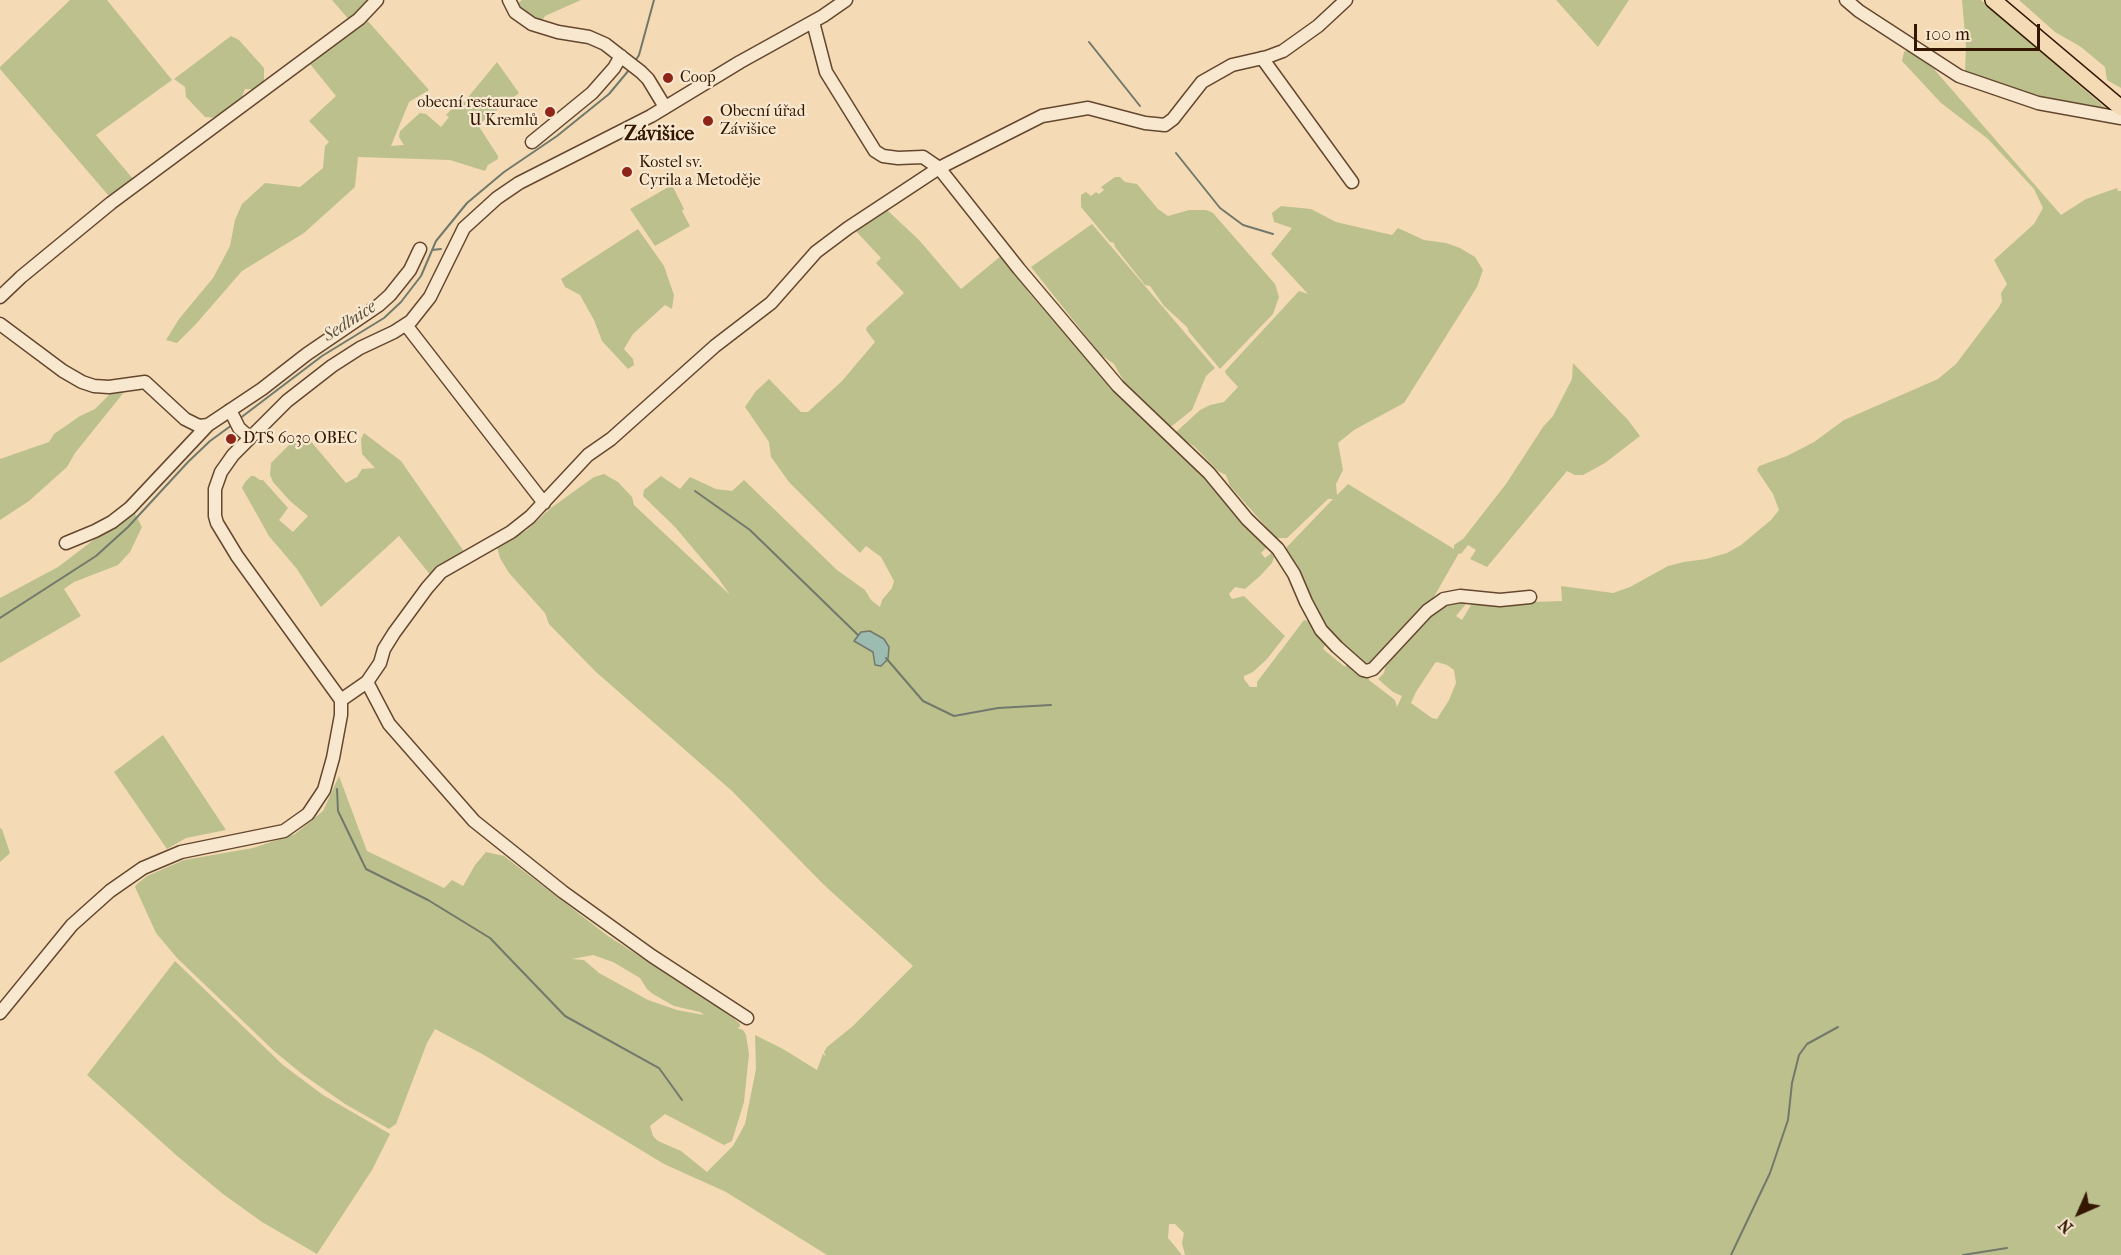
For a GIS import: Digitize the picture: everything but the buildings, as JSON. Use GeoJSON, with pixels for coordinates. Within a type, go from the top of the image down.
{"type":"FeatureCollection","features":[{"type":"Feature","properties":{"kind":"main road"},"geometry":{"type":"LineString","coordinates":[[1993,0],[2121,108]]}},
{"type":"Feature","properties":{"kind":"street"},"geometry":{"type":"LineString","coordinates":[[0,297],[111,203],[359,19],[377,0]]}},
{"type":"Feature","properties":{"kind":"street"},"geometry":{"type":"LineString","coordinates":[[509,0],[515,12],[525,21],[540,28],[589,37],[605,44],[648,79],[665,107]]}},
{"type":"Feature","properties":{"kind":"street"},"geometry":{"type":"LineString","coordinates":[[0,1013],[72,925],[111,891],[143,868],[181,852],[277,834],[300,822],[314,807],[324,789],[341,715],[341,700],[237,555],[217,523],[214,498],[217,480],[244,433],[350,354],[406,325],[430,297],[464,228],[497,198],[519,183],[665,107],[813,22],[846,0]]}},
{"type":"Feature","properties":{"kind":"street"},"geometry":{"type":"LineString","coordinates":[[341,700],[367,682],[380,663],[384,649],[394,633],[434,578],[456,562],[511,532],[530,518],[588,455],[611,439],[715,346],[771,303],[816,252],[848,228],[939,168],[1042,116],[1088,108],[1145,123],[1165,125],[1173,119],[1202,82],[1232,65],[1283,51],[1318,26],[1346,0]]}},
{"type":"Feature","properties":{"kind":"street"},"geometry":{"type":"LineString","coordinates":[[1846,0],[1859,11],[1959,76],[2038,103],[2121,118]]}},
{"type":"Feature","properties":{"kind":"street"},"geometry":{"type":"LineString","coordinates":[[813,22],[826,72],[875,152],[898,158],[923,157],[939,168],[1019,269],[1118,386],[1209,473],[1247,519],[1278,549],[1294,574],[1321,630],[1336,647],[1363,670],[1372,669],[1427,611],[1444,599],[1460,596],[1500,600],[1530,597]]}},
{"type":"Feature","properties":{"kind":"street"},"geometry":{"type":"LineString","coordinates":[[532,142],[592,93],[623,58]]}},
{"type":"Feature","properties":{"kind":"street"},"geometry":{"type":"LineString","coordinates":[[1262,58],[1352,182]]}},
{"type":"Feature","properties":{"kind":"street"},"geometry":{"type":"LineString","coordinates":[[66,543],[112,522],[130,508],[208,425],[230,413],[307,354],[379,305],[410,270],[420,249]]}},
{"type":"Feature","properties":{"kind":"street"},"geometry":{"type":"LineString","coordinates":[[0,324],[63,371],[82,382],[108,387],[145,382],[185,419],[199,426],[208,425]]}},
{"type":"Feature","properties":{"kind":"street"},"geometry":{"type":"LineString","coordinates":[[406,325],[544,503]]}},
{"type":"Feature","properties":{"kind":"street"},"geometry":{"type":"LineString","coordinates":[[230,413],[244,433]]}},
{"type":"Feature","properties":{"kind":"street"},"geometry":{"type":"LineString","coordinates":[[367,682],[389,724],[474,821],[563,892],[643,950],[747,1018]]}},
{"type":"Feature","properties":{"kind":"green space"},"geometry":{"type":"Polygon","coordinates":[[[70,0],[107,0],[172,80],[96,135],[134,180],[114,194],[108,195],[0,69],[70,0]]]}},
{"type":"Feature","properties":{"kind":"green space"},"geometry":{"type":"Polygon","coordinates":[[[332,0],[373,0],[350,21],[332,0]]]}},
{"type":"Feature","properties":{"kind":"green space"},"geometry":{"type":"Polygon","coordinates":[[[522,0],[581,0],[545,16],[540,24],[515,5],[522,0]]]}},
{"type":"Feature","properties":{"kind":"green space"},"geometry":{"type":"Polygon","coordinates":[[[1556,0],[1629,0],[1598,47],[1556,0]]]}},
{"type":"Feature","properties":{"kind":"green space"},"geometry":{"type":"Polygon","coordinates":[[[1962,0],[1981,0],[2109,111],[2048,102],[1965,74],[1966,46],[1962,0]]]}},
{"type":"Feature","properties":{"kind":"green space"},"geometry":{"type":"Polygon","coordinates":[[[2019,0],[2121,0],[2121,88],[2107,80],[2105,67],[2081,47],[2055,32],[2019,0]]]}},
{"type":"Feature","properties":{"kind":"green space"},"geometry":{"type":"Polygon","coordinates":[[[366,19],[429,90],[409,102],[391,146],[404,145],[399,137],[400,131],[420,113],[426,114],[441,127],[449,117],[446,115],[460,100],[465,101],[497,62],[519,93],[478,125],[498,159],[488,165],[485,171],[450,160],[358,157],[355,187],[304,233],[242,271],[177,343],[166,340],[179,319],[213,278],[230,246],[235,220],[242,204],[265,183],[300,187],[323,168],[325,146],[329,142],[309,121],[336,96],[310,64],[366,19]]]}},
{"type":"Feature","properties":{"kind":"green space"},"geometry":{"type":"Polygon","coordinates":[[[231,36],[239,40],[264,68],[264,81],[257,89],[245,89],[238,106],[221,118],[205,117],[186,97],[185,87],[174,79],[231,36]]]}},
{"type":"Feature","properties":{"kind":"green space"},"geometry":{"type":"Polygon","coordinates":[[[1907,50],[1933,68],[2061,215],[2086,199],[2117,188],[2121,191],[2121,1255],[1185,1255],[1182,1243],[1184,1233],[1175,1224],[1169,1224],[1168,1238],[1182,1255],[827,1255],[726,1192],[664,1164],[484,1055],[435,1029],[427,1043],[396,1124],[389,1129],[345,1104],[274,1051],[177,958],[156,933],[135,887],[137,884],[147,876],[184,860],[253,848],[295,834],[323,811],[339,776],[367,851],[444,888],[452,880],[463,886],[475,865],[486,852],[504,856],[608,936],[726,1012],[740,1024],[737,1028],[743,1030],[746,1035],[749,1054],[744,1102],[732,1141],[724,1145],[665,1114],[650,1126],[653,1136],[658,1141],[681,1151],[707,1172],[733,1146],[745,1124],[756,1069],[755,1035],[817,1070],[823,1054],[826,1056],[824,1052],[827,1047],[853,1026],[913,966],[823,884],[732,791],[596,672],[549,624],[545,613],[509,573],[500,558],[497,547],[527,530],[551,508],[594,477],[604,474],[618,482],[632,497],[634,505],[730,595],[675,527],[643,496],[644,490],[661,476],[680,489],[690,477],[716,489],[732,491],[744,480],[837,570],[865,590],[871,600],[880,607],[894,581],[881,557],[866,546],[860,553],[789,482],[771,457],[769,442],[745,407],[756,391],[769,379],[801,412],[808,412],[842,381],[875,342],[866,330],[867,327],[904,293],[876,263],[881,258],[854,229],[887,210],[919,240],[961,289],[1002,255],[1017,273],[1029,293],[1114,390],[1178,446],[1269,545],[1261,553],[1265,558],[1274,551],[1272,563],[1260,576],[1245,589],[1235,587],[1229,594],[1232,599],[1244,596],[1285,636],[1267,659],[1253,672],[1244,676],[1250,687],[1257,687],[1257,682],[1304,620],[1308,621],[1325,645],[1323,649],[1345,667],[1348,661],[1395,700],[1397,707],[1402,696],[1393,692],[1378,679],[1384,673],[1387,658],[1434,606],[1470,599],[1456,616],[1462,620],[1474,600],[1501,603],[1562,601],[1561,586],[1613,593],[1630,587],[1668,566],[1727,553],[1741,545],[1771,520],[1779,510],[1773,494],[1757,470],[1759,466],[1787,456],[1814,442],[1844,420],[1938,379],[1956,364],[2002,301],[2001,293],[2007,284],[1994,260],[2034,224],[2043,208],[2034,189],[1988,139],[1941,103],[1902,61],[1904,52],[1907,50]],[[1437,662],[1411,703],[1437,719],[1456,683],[1454,670],[1437,662]],[[593,955],[572,959],[584,960],[599,973],[648,1000],[677,1010],[704,1015],[674,1006],[653,994],[640,978],[613,962],[593,955]]]}},
{"type":"Feature","properties":{"kind":"green space"},"geometry":{"type":"Polygon","coordinates":[[[1115,177],[1137,184],[1158,209],[1168,216],[1189,210],[1206,210],[1213,213],[1275,284],[1279,297],[1273,314],[1220,369],[1187,327],[1164,306],[1150,286],[1145,285],[1114,243],[1110,242],[1081,207],[1081,195],[1086,192],[1091,196],[1096,192],[1099,194],[1104,190],[1101,187],[1115,177]]]}},
{"type":"Feature","properties":{"kind":"green space"},"geometry":{"type":"Polygon","coordinates":[[[672,185],[690,226],[655,246],[630,209],[672,185]]]}},
{"type":"Feature","properties":{"kind":"green space"},"geometry":{"type":"Polygon","coordinates":[[[1281,206],[1311,209],[1336,222],[1392,235],[1398,228],[1424,240],[1446,243],[1475,257],[1483,270],[1477,287],[1404,403],[1354,430],[1338,443],[1343,470],[1336,484],[1337,495],[1348,484],[1454,549],[1454,545],[1463,539],[1506,484],[1543,427],[1553,416],[1572,379],[1573,363],[1628,420],[1640,436],[1605,463],[1583,475],[1575,475],[1567,471],[1487,567],[1470,559],[1476,550],[1468,545],[1461,554],[1459,553],[1431,602],[1371,663],[1360,659],[1323,624],[1298,569],[1285,549],[1333,499],[1328,499],[1287,538],[1276,538],[1230,486],[1226,475],[1218,471],[1195,447],[1175,433],[1200,410],[1224,402],[1238,387],[1225,371],[1299,291],[1308,294],[1271,254],[1292,228],[1274,222],[1272,213],[1281,206]]]}},
{"type":"Feature","properties":{"kind":"green space"},"geometry":{"type":"Polygon","coordinates":[[[1092,224],[1215,368],[1206,376],[1192,410],[1172,426],[1168,426],[1127,387],[1114,364],[1101,355],[1031,267],[1092,224]]]}},
{"type":"Feature","properties":{"kind":"green space"},"geometry":{"type":"Polygon","coordinates":[[[638,229],[664,266],[674,295],[672,309],[665,305],[633,334],[624,349],[633,359],[634,365],[628,369],[602,341],[594,320],[580,295],[565,287],[561,279],[638,229]]]}},
{"type":"Feature","properties":{"kind":"green space"},"geometry":{"type":"Polygon","coordinates":[[[125,391],[75,453],[67,467],[29,501],[0,520],[0,459],[49,442],[54,434],[80,416],[95,409],[112,392],[125,391]]]}},
{"type":"Feature","properties":{"kind":"green space"},"geometry":{"type":"Polygon","coordinates":[[[301,433],[308,438],[346,483],[357,477],[362,469],[375,468],[362,454],[361,439],[364,433],[401,461],[465,553],[432,577],[399,536],[321,607],[297,569],[269,536],[242,488],[251,476],[263,480],[288,508],[279,520],[293,532],[308,516],[290,501],[273,482],[270,475],[271,463],[301,433]]]}},
{"type":"Feature","properties":{"kind":"green space"},"geometry":{"type":"Polygon","coordinates":[[[133,510],[142,527],[130,552],[118,565],[74,582],[64,589],[81,616],[0,663],[0,598],[58,567],[133,510]]]}},
{"type":"Feature","properties":{"kind":"green space"},"geometry":{"type":"Polygon","coordinates":[[[163,735],[226,830],[186,838],[167,849],[114,772],[163,735]]]}},
{"type":"Feature","properties":{"kind":"green space"},"geometry":{"type":"Polygon","coordinates":[[[0,828],[10,853],[0,862],[0,828]]]}},
{"type":"Feature","properties":{"kind":"green space"},"geometry":{"type":"Polygon","coordinates":[[[175,961],[283,1065],[323,1095],[390,1134],[372,1170],[317,1254],[262,1222],[223,1194],[87,1075],[175,961]]]}},
{"type":"Feature","properties":{"kind":"water"},"geometry":{"type":"Polygon","coordinates":[[[870,631],[884,639],[889,647],[888,659],[881,666],[875,665],[873,652],[854,641],[861,632],[870,631]]]}},
{"type":"Feature","properties":{"kind":"waterway","name":"Sedlnice"},"geometry":{"type":"LineString","coordinates":[[634,63],[639,55],[654,0]]}},
{"type":"Feature","properties":{"kind":"waterway"},"geometry":{"type":"LineString","coordinates":[[1089,42],[1140,106]]}},
{"type":"Feature","properties":{"kind":"waterway","name":"Sedlnice"},"geometry":{"type":"LineString","coordinates":[[239,419],[322,356],[384,318],[401,302],[421,276],[436,241],[467,203],[504,172],[557,136],[609,94],[629,70]]}},
{"type":"Feature","properties":{"kind":"waterway"},"geometry":{"type":"LineString","coordinates":[[1176,153],[1220,208],[1243,225],[1273,234]]}},
{"type":"Feature","properties":{"kind":"waterway","name":"Sedlnice"},"geometry":{"type":"LineString","coordinates":[[432,250],[441,249]]}},
{"type":"Feature","properties":{"kind":"waterway","name":"Sedlnice"},"geometry":{"type":"LineString","coordinates":[[0,618],[96,556],[128,527],[188,462],[210,441],[232,425]]}},
{"type":"Feature","properties":{"kind":"waterway"},"geometry":{"type":"LineString","coordinates":[[695,491],[750,530],[858,635]]}},
{"type":"Feature","properties":{"kind":"waterway"},"geometry":{"type":"LineString","coordinates":[[886,658],[923,701],[954,716],[998,708],[1051,705]]}},
{"type":"Feature","properties":{"kind":"waterway"},"geometry":{"type":"LineString","coordinates":[[337,789],[338,811],[366,869],[428,900],[490,938],[565,1016],[659,1068],[682,1100]]}},
{"type":"Feature","properties":{"kind":"waterway"},"geometry":{"type":"LineString","coordinates":[[1731,1255],[1770,1173],[1788,1120],[1792,1083],[1799,1055],[1807,1044],[1838,1027]]}},
{"type":"Feature","properties":{"kind":"waterway"},"geometry":{"type":"LineString","coordinates":[[1963,1255],[2007,1248]]}},
{"type":"Feature","properties":{"kind":"place","name":"Coop"},"geometry":{"type":"Point","coordinates":[668,78]}},
{"type":"Feature","properties":{"kind":"place","name":"obecní restaurace U Kremlů"},"geometry":{"type":"Point","coordinates":[550,112]}},
{"type":"Feature","properties":{"kind":"place","name":"Obecní úřad Závišice"},"geometry":{"type":"Point","coordinates":[708,121]}},
{"type":"Feature","properties":{"kind":"place","name":"Kostel sv. Cyrila a Metoděje"},"geometry":{"type":"Point","coordinates":[627,172]}},
{"type":"Feature","properties":{"kind":"place","name":"DTS 6030 OBEC"},"geometry":{"type":"Point","coordinates":[231,439]}},
{"type":"Feature","properties":{"kind":"district","name":"Závišice"},"geometry":{"type":"Point","coordinates":[659,135]}}]}
